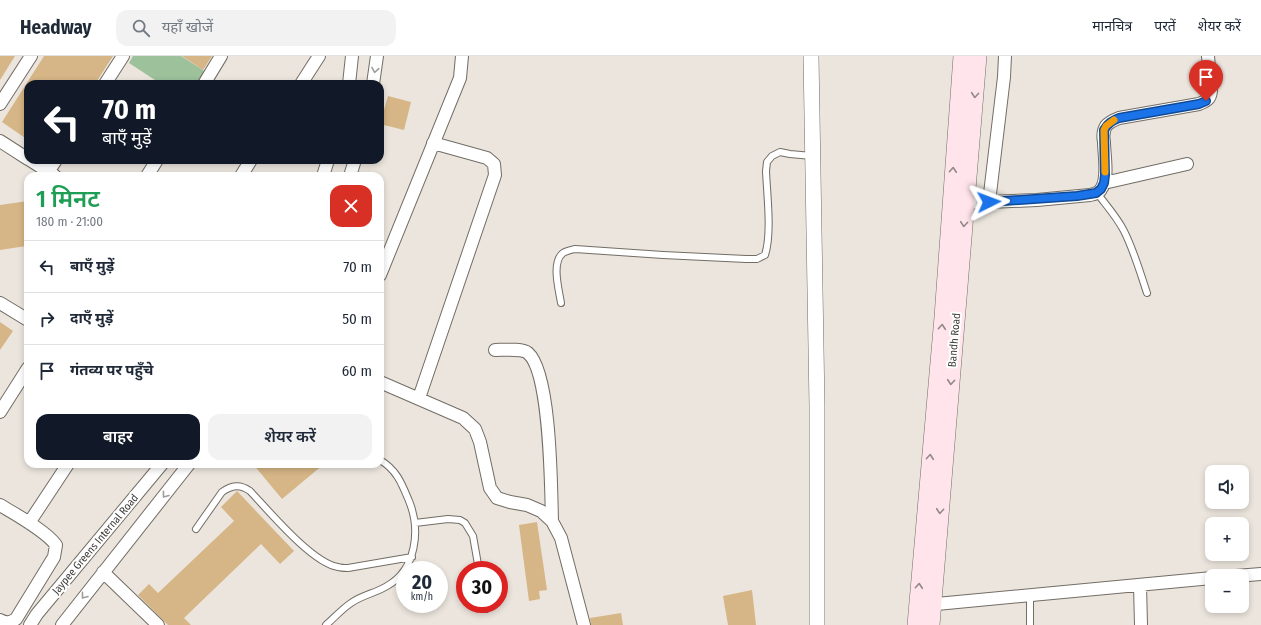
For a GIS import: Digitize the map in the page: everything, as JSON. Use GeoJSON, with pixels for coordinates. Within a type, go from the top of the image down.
{"type":"FeatureCollection","features":[{"type":"Feature","properties":{"kind":"main road","name":"Bandh Road"},"geometry":{"type":"LineString","coordinates":[[931,625],[925,605],[942,325],[962,56]]}},
{"type":"Feature","properties":{"kind":"main road","name":"Bandh Road"},"geometry":{"type":"LineString","coordinates":[[916,625],[925,605],[978,56]]}},
{"type":"Feature","properties":{"kind":"street"},"geometry":{"type":"LineString","coordinates":[[0,104],[31,56]]}},
{"type":"Feature","properties":{"kind":"street"},"geometry":{"type":"LineString","coordinates":[[108,80],[123,56]]}},
{"type":"Feature","properties":{"kind":"street"},"geometry":{"type":"LineString","coordinates":[[206,80],[221,56]]}},
{"type":"Feature","properties":{"kind":"street"},"geometry":{"type":"LineString","coordinates":[[304,80],[319,56]]}},
{"type":"Feature","properties":{"kind":"street"},"geometry":{"type":"LineString","coordinates":[[349,80],[352,56]]}},
{"type":"Feature","properties":{"kind":"street"},"geometry":{"type":"LineString","coordinates":[[373,80],[377,56]]}},
{"type":"Feature","properties":{"kind":"street"},"geometry":{"type":"LineString","coordinates":[[384,265],[460,78],[462,56]]}},
{"type":"Feature","properties":{"kind":"street"},"geometry":{"type":"LineString","coordinates":[[811,56],[817,406],[814,624]]}},
{"type":"Feature","properties":{"kind":"street"},"geometry":{"type":"LineString","coordinates":[[989,202],[1006,56]]}},
{"type":"Feature","properties":{"kind":"street"},"geometry":{"type":"LineString","coordinates":[[965,203],[1071,197],[1096,193],[1101,189],[1104,183],[1103,138],[1106,126],[1119,118],[1199,104],[1206,101],[1210,97],[1211,92],[1208,56]]}},
{"type":"Feature","properties":{"kind":"street"},"geometry":{"type":"LineString","coordinates":[[0,141],[24,156]]}},
{"type":"Feature","properties":{"kind":"street"},"geometry":{"type":"LineString","coordinates":[[419,398],[495,174],[494,164],[487,158],[433,143]]}},
{"type":"Feature","properties":{"kind":"street"},"geometry":{"type":"LineString","coordinates":[[37,164],[49,172]]}},
{"type":"Feature","properties":{"kind":"street"},"geometry":{"type":"LineString","coordinates":[[1104,183],[1187,164]]}},
{"type":"Feature","properties":{"kind":"street"},"geometry":{"type":"LineString","coordinates":[[0,303],[24,318]]}},
{"type":"Feature","properties":{"kind":"street"},"geometry":{"type":"LineString","coordinates":[[495,350],[522,350],[528,353],[536,367],[547,416],[550,450],[552,521]]}},
{"type":"Feature","properties":{"kind":"street"},"geometry":{"type":"LineString","coordinates":[[0,412],[24,374]]}},
{"type":"Feature","properties":{"kind":"street"},"geometry":{"type":"LineString","coordinates":[[384,384],[463,418],[475,429],[480,442],[490,488],[497,498],[527,505],[541,511],[552,521],[561,538],[584,625]]}},
{"type":"Feature","properties":{"kind":"street"},"geometry":{"type":"LineString","coordinates":[[29,523],[65,468]]}},
{"type":"Feature","properties":{"kind":"street","name":"Jaypee Greens Internal Road"},"geometry":{"type":"LineString","coordinates":[[30,625],[37,614],[159,468]]}},
{"type":"Feature","properties":{"kind":"street","name":"Jaypee Greens Internal Road"},"geometry":{"type":"LineString","coordinates":[[62,625],[186,468]]}},
{"type":"Feature","properties":{"kind":"street"},"geometry":{"type":"LineString","coordinates":[[0,505],[29,523],[52,540],[56,545],[54,557],[16,619],[10,622],[0,620]]}},
{"type":"Feature","properties":{"kind":"street"},"geometry":{"type":"LineString","coordinates":[[103,572],[158,625]]}},
{"type":"Feature","properties":{"kind":"street"},"geometry":{"type":"LineString","coordinates":[[1249,575],[1261,574]]}},
{"type":"Feature","properties":{"kind":"street"},"geometry":{"type":"LineString","coordinates":[[925,605],[1205,579]]}},
{"type":"Feature","properties":{"kind":"street"},"geometry":{"type":"LineString","coordinates":[[1140,585],[1141,625]]}},
{"type":"Feature","properties":{"kind":"lane"},"geometry":{"type":"LineString","coordinates":[[561,303],[556,272],[557,259],[564,252],[575,249],[746,259],[757,259],[765,255],[768,226],[767,162],[772,156],[780,152],[812,156]]}},
{"type":"Feature","properties":{"kind":"lane"},"geometry":{"type":"LineString","coordinates":[[1096,193],[1114,214],[1124,230],[1147,292]]}},
{"type":"Feature","properties":{"kind":"lane"},"geometry":{"type":"LineString","coordinates":[[326,625],[360,597],[389,586],[405,570],[412,556],[416,539],[415,524],[411,506],[396,473],[390,466],[384,462]]}},
{"type":"Feature","properties":{"kind":"lane"},"geometry":{"type":"LineString","coordinates":[[196,529],[222,492],[228,488],[244,486],[293,536],[313,554],[325,562],[337,567],[348,568],[412,556]]}},
{"type":"Feature","properties":{"kind":"lane"},"geometry":{"type":"LineString","coordinates":[[415,524],[448,519],[460,520],[466,523],[473,536],[477,561]]}},
{"type":"Feature","properties":{"kind":"lane"},"geometry":{"type":"LineString","coordinates":[[1030,596],[1030,625]]}},
{"type":"Feature","properties":{"kind":"green space"},"geometry":{"type":"Polygon","coordinates":[[[133,56],[181,56],[206,72],[201,80],[155,80],[129,63],[133,56]]]}},
{"type":"Feature","properties":{"kind":"building"},"geometry":{"type":"Polygon","coordinates":[[[0,56],[15,56],[0,80],[0,56]]]}},
{"type":"Feature","properties":{"kind":"building"},"geometry":{"type":"Polygon","coordinates":[[[44,56],[113,56],[98,80],[29,80],[44,56]]]}},
{"type":"Feature","properties":{"kind":"building"},"geometry":{"type":"Polygon","coordinates":[[[182,56],[212,56],[203,70],[182,56]]]}},
{"type":"Feature","properties":{"kind":"building"},"geometry":{"type":"Polygon","coordinates":[[[24,87],[24,137],[2,122],[24,87]]]}},
{"type":"Feature","properties":{"kind":"building"},"geometry":{"type":"Polygon","coordinates":[[[388,96],[411,102],[404,130],[384,125],[384,110],[388,96]]]}},
{"type":"Feature","properties":{"kind":"building"},"geometry":{"type":"Polygon","coordinates":[[[24,202],[24,246],[0,250],[0,205],[24,202]]]}},
{"type":"Feature","properties":{"kind":"building"},"geometry":{"type":"Polygon","coordinates":[[[0,322],[13,331],[0,350],[0,322]]]}},
{"type":"Feature","properties":{"kind":"building"},"geometry":{"type":"Polygon","coordinates":[[[256,468],[319,468],[282,499],[256,468]]]}},
{"type":"Feature","properties":{"kind":"building"},"geometry":{"type":"Polygon","coordinates":[[[237,491],[294,551],[280,564],[261,544],[184,618],[191,625],[168,625],[138,595],[149,584],[158,593],[234,521],[221,507],[237,491]]]}},
{"type":"Feature","properties":{"kind":"building"},"geometry":{"type":"Polygon","coordinates":[[[537,522],[547,590],[539,591],[540,599],[529,601],[519,525],[537,522]]]}},
{"type":"Feature","properties":{"kind":"building"},"geometry":{"type":"Polygon","coordinates":[[[752,590],[756,625],[728,625],[723,596],[752,590]]]}},
{"type":"Feature","properties":{"kind":"building"},"geometry":{"type":"Polygon","coordinates":[[[621,613],[623,625],[591,625],[590,618],[621,613]]]}},
{"type":"Feature","properties":{"kind":"slow traffic"},"geometry":{"type":"LineString","coordinates":[[1105,172],[1104,130],[1106,126],[1114,120]]}},
{"type":"Feature","properties":{"kind":"route"},"geometry":{"type":"LineString","coordinates":[[989,202],[1037,200],[1090,195],[1096,193],[1101,189],[1104,183],[1103,138],[1106,126],[1119,118],[1199,104],[1206,101]]}}]}
